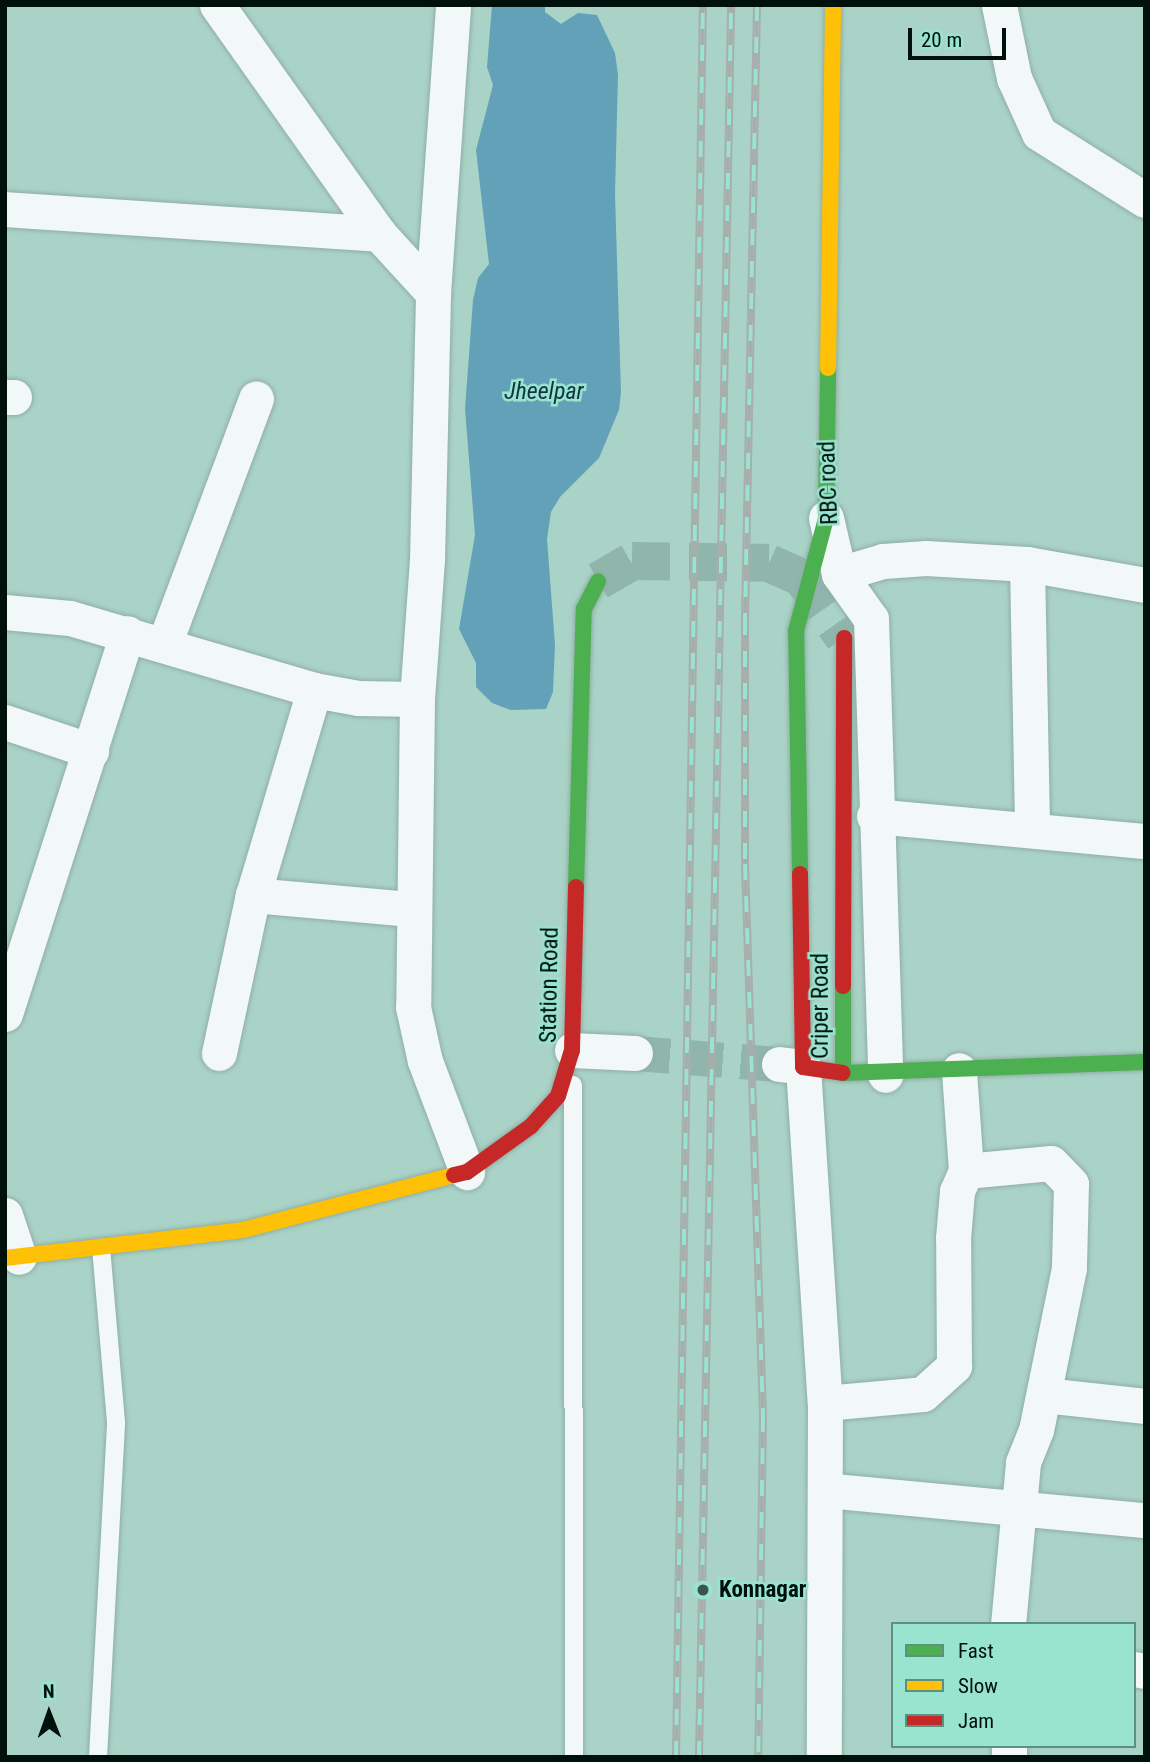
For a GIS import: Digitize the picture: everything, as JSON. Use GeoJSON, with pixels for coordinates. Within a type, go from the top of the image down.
{"type":"FeatureCollection","features":[{"type":"Feature","properties":{"kind":"main road","name":"RBC road"},"geometry":{"type":"LineString","coordinates":[[827,518],[833,5]]}},
{"type":"Feature","properties":{"kind":"main road"},"geometry":{"type":"LineString","coordinates":[[827,518],[796,631],[791,1066],[843,1073]]}},
{"type":"Feature","properties":{"kind":"main road","name":"Station Road"},"geometry":{"type":"LineString","coordinates":[[12,1257],[243,1230],[467,1171],[531,1126],[558,1096],[572,1050],[584,609],[598,581]]}},
{"type":"Feature","properties":{"kind":"main road","name":"Criper Road"},"geometry":{"type":"LineString","coordinates":[[844,638],[843,1073],[885,1075],[1145,1062]]}},
{"type":"Feature","properties":{"kind":"street"},"geometry":{"type":"LineString","coordinates":[[217,5],[379,234],[433,293]]}},
{"type":"Feature","properties":{"kind":"street"},"geometry":{"type":"LineString","coordinates":[[453,5],[433,293],[427,560],[417,699],[411,909],[417,1036],[467,1171]]}},
{"type":"Feature","properties":{"kind":"street"},"geometry":{"type":"LineString","coordinates":[[999,5],[1014,78],[1039,133],[1145,200]]}},
{"type":"Feature","properties":{"kind":"street"},"geometry":{"type":"LineString","coordinates":[[5,209],[379,234]]}},
{"type":"Feature","properties":{"kind":"street"},"geometry":{"type":"LineString","coordinates":[[165,642],[256,398]]}},
{"type":"Feature","properties":{"kind":"street","name":"RBC road"},"geometry":{"type":"LineString","coordinates":[[827,518],[839,574],[872,619],[874,816],[885,1075]]}},
{"type":"Feature","properties":{"kind":"street"},"geometry":{"type":"LineString","coordinates":[[839,574],[883,561],[926,558],[1027,564],[1145,585]]}},
{"type":"Feature","properties":{"kind":"street"},"geometry":{"type":"LineString","coordinates":[[1027,564],[1032,830]]}},
{"type":"Feature","properties":{"kind":"street"},"geometry":{"type":"LineString","coordinates":[[5,612],[70,618],[165,642],[314,690],[358,698],[417,699]]}},
{"type":"Feature","properties":{"kind":"street"},"geometry":{"type":"LineString","coordinates":[[5,1014],[127,633]]}},
{"type":"Feature","properties":{"kind":"street"},"geometry":{"type":"LineString","coordinates":[[219,1053],[253,895],[314,690]]}},
{"type":"Feature","properties":{"kind":"street"},"geometry":{"type":"LineString","coordinates":[[5,722],[90,751]]}},
{"type":"Feature","properties":{"kind":"street"},"geometry":{"type":"LineString","coordinates":[[874,816],[1145,841]]}},
{"type":"Feature","properties":{"kind":"street"},"geometry":{"type":"LineString","coordinates":[[253,895],[411,909]]}},
{"type":"Feature","properties":{"kind":"street"},"geometry":{"type":"LineString","coordinates":[[572,1050],[635,1053]]}},
{"type":"Feature","properties":{"kind":"street"},"geometry":{"type":"LineString","coordinates":[[791,1066],[825,1403],[824,1757]]}},
{"type":"Feature","properties":{"kind":"street"},"geometry":{"type":"LineString","coordinates":[[825,1403],[923,1394],[954,1366],[953,1238],[957,1191],[966,1171],[959,1070]]}},
{"type":"Feature","properties":{"kind":"street"},"geometry":{"type":"LineString","coordinates":[[966,1171],[1051,1164],[1071,1184],[1069,1268],[1044,1395],[1023,1463],[1008,1622]]}},
{"type":"Feature","properties":{"kind":"street"},"geometry":{"type":"LineString","coordinates":[[5,1215],[12,1257]]}},
{"type":"Feature","properties":{"kind":"street"},"geometry":{"type":"LineString","coordinates":[[1044,1395],[1145,1406]]}},
{"type":"Feature","properties":{"kind":"street"},"geometry":{"type":"LineString","coordinates":[[825,1490],[1145,1520]]}},
{"type":"Feature","properties":{"kind":"lane"},"geometry":{"type":"LineString","coordinates":[[572,1050],[574,1757]]}},
{"type":"Feature","properties":{"kind":"lane"},"geometry":{"type":"LineString","coordinates":[[98,1757],[116,1422],[101,1248]]}},
{"type":"Feature","properties":{"kind":"water","name":"Jheelpar"},"geometry":{"type":"Polygon","coordinates":[[[492,5],[545,5],[545,12],[561,24],[578,13],[597,15],[615,53],[618,75],[615,194],[621,392],[619,410],[599,458],[560,497],[551,512],[547,539],[555,645],[553,692],[546,709],[511,710],[492,703],[476,687],[476,663],[459,629],[475,535],[465,409],[473,300],[478,278],[489,264],[476,150],[493,85],[487,67],[492,5]]]}},
{"type":"Feature","properties":{"kind":"tunnel"},"geometry":{"type":"LineString","coordinates":[[598,581],[632,561],[769,563],[802,578],[844,638]]}},
{"type":"Feature","properties":{"kind":"tunnel"},"geometry":{"type":"LineString","coordinates":[[635,1053],[779,1064]]}},
{"type":"Feature","properties":{"kind":"railway"},"geometry":{"type":"LineString","coordinates":[[676,1757],[703,5]]}},
{"type":"Feature","properties":{"kind":"railway"},"geometry":{"type":"LineString","coordinates":[[699,1757],[731,5]]}},
{"type":"Feature","properties":{"kind":"railway"},"geometry":{"type":"LineString","coordinates":[[757,5],[745,619],[745,864],[763,1416],[758,1757]]}},
{"type":"Feature","properties":{"kind":"traffic: fast"},"geometry":{"type":"LineString","coordinates":[[800,874],[796,631],[826,518],[828,368]]}},
{"type":"Feature","properties":{"kind":"traffic: fast"},"geometry":{"type":"LineString","coordinates":[[576,887],[584,609],[598,581]]}},
{"type":"Feature","properties":{"kind":"traffic: fast"},"geometry":{"type":"LineString","coordinates":[[843,986],[843,1073],[1145,1062]]}},
{"type":"Feature","properties":{"kind":"traffic: slow"},"geometry":{"type":"LineString","coordinates":[[828,368],[833,5]]}},
{"type":"Feature","properties":{"kind":"traffic: slow"},"geometry":{"type":"LineString","coordinates":[[5,1258],[243,1230],[454,1175]]}},
{"type":"Feature","properties":{"kind":"traffic: jam"},"geometry":{"type":"LineString","coordinates":[[843,986],[844,638]]}},
{"type":"Feature","properties":{"kind":"traffic: jam"},"geometry":{"type":"LineString","coordinates":[[800,874],[803,1067],[843,1073]]}},
{"type":"Feature","properties":{"kind":"traffic: jam"},"geometry":{"type":"LineString","coordinates":[[454,1175],[467,1172],[531,1126],[558,1096],[572,1050],[576,887]]}},
{"type":"Feature","properties":{"kind":"place","name":"Konnagar"},"geometry":{"type":"Point","coordinates":[703,1590]}}]}
